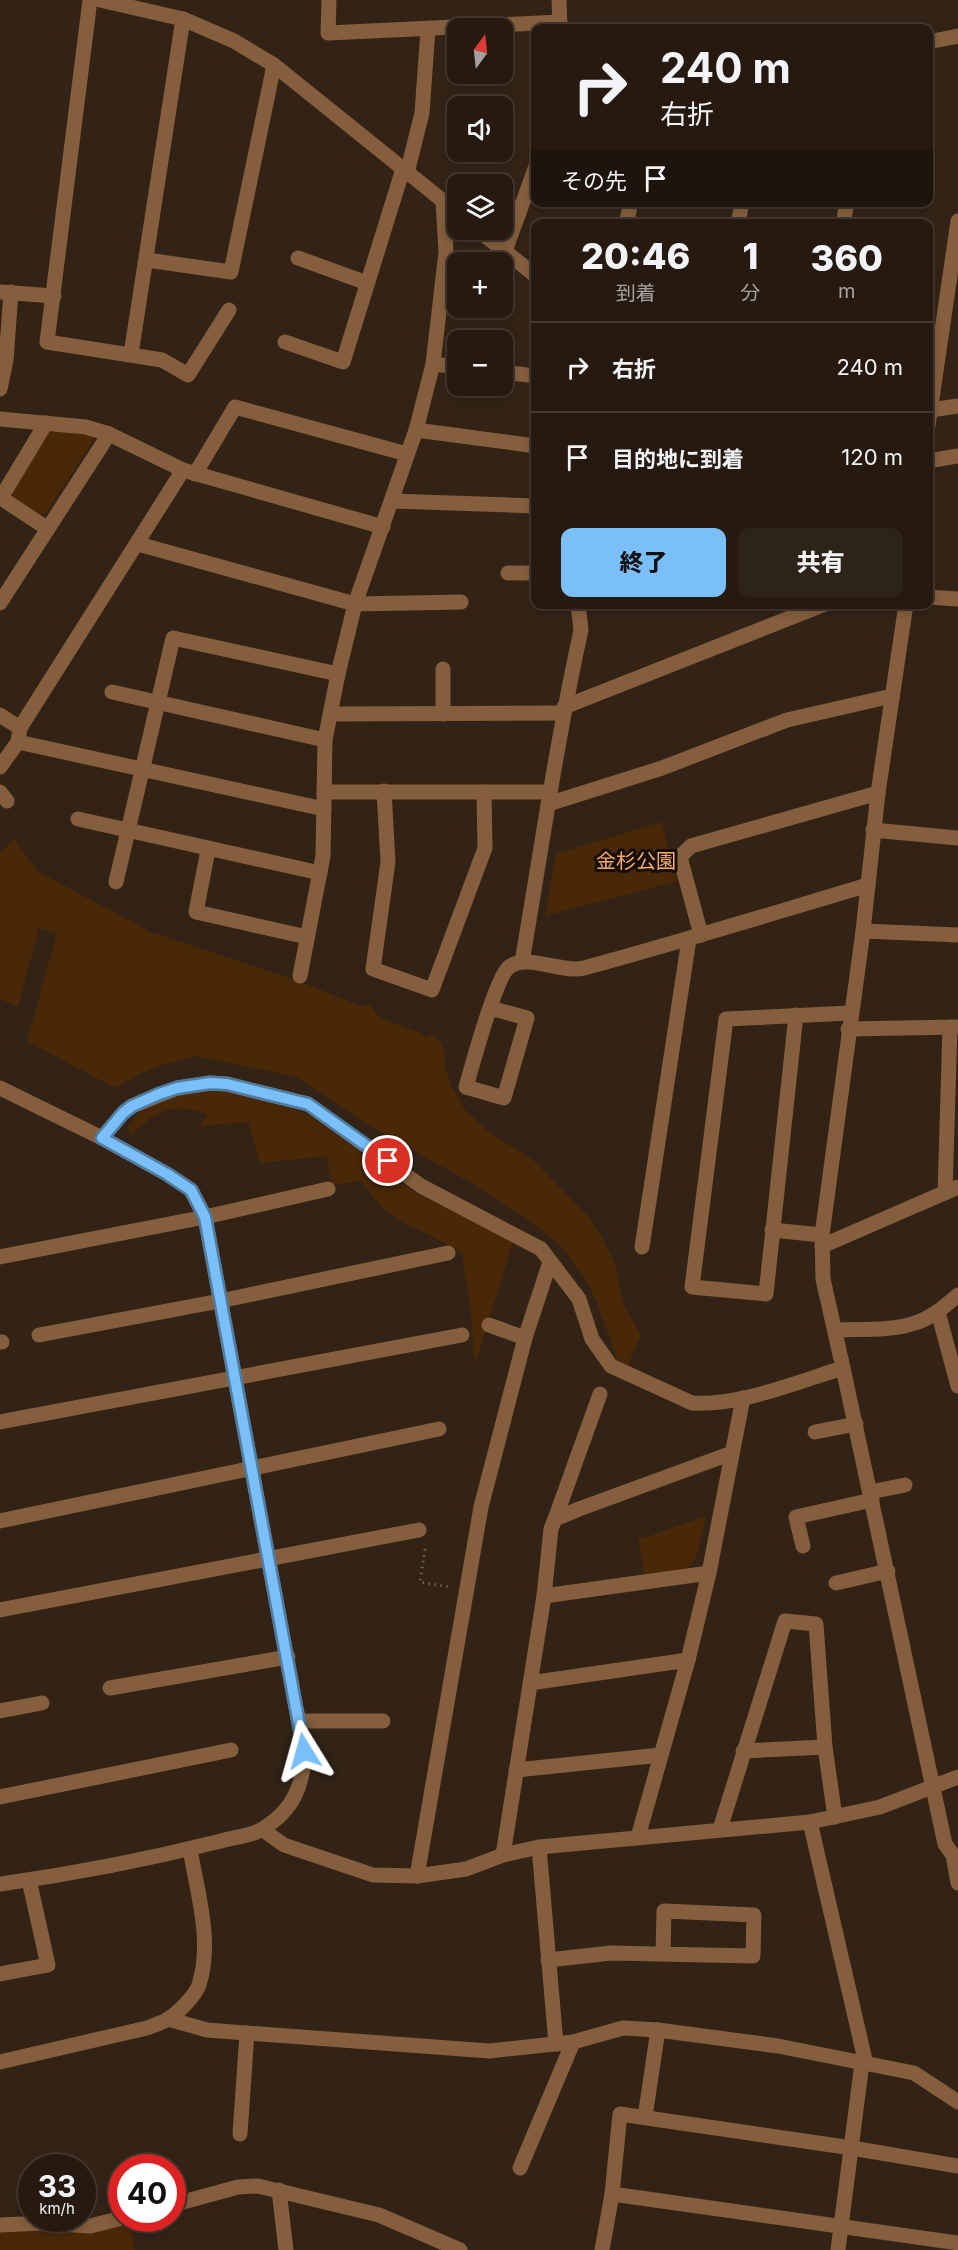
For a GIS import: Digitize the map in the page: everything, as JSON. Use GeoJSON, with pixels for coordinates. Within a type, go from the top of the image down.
{"type":"FeatureCollection","features":[{"type":"Feature","properties":{"kind":"street"},"geometry":{"type":"LineString","coordinates":[[90,0],[47,342],[162,360],[188,375],[229,310]]}},
{"type":"Feature","properties":{"kind":"street"},"geometry":{"type":"LineString","coordinates":[[100,0],[183,19],[234,41],[274,65],[447,204]]}},
{"type":"Feature","properties":{"kind":"street"},"geometry":{"type":"LineString","coordinates":[[329,0],[328,33],[531,26]]}},
{"type":"Feature","properties":{"kind":"street"},"geometry":{"type":"LineString","coordinates":[[559,0],[560,24]]}},
{"type":"Feature","properties":{"kind":"street"},"geometry":{"type":"LineString","coordinates":[[131,354],[183,19]]}},
{"type":"Feature","properties":{"kind":"street"},"geometry":{"type":"LineString","coordinates":[[285,342],[343,362],[422,113],[428,29]]}},
{"type":"Feature","properties":{"kind":"street"},"geometry":{"type":"LineString","coordinates":[[933,41],[958,36]]}},
{"type":"Feature","properties":{"kind":"street"},"geometry":{"type":"LineString","coordinates":[[147,260],[231,272],[274,65]]}},
{"type":"Feature","properties":{"kind":"street"},"geometry":{"type":"LineString","coordinates":[[505,251],[531,180]]}},
{"type":"Feature","properties":{"kind":"street"},"geometry":{"type":"LineString","coordinates":[[300,975],[323,856],[325,740],[338,674],[355,603],[416,430],[434,364],[446,252],[443,201]]}},
{"type":"Feature","properties":{"kind":"street"},"geometry":{"type":"LineString","coordinates":[[933,397],[958,221]]}},
{"type":"Feature","properties":{"kind":"street"},"geometry":{"type":"LineString","coordinates":[[491,240],[531,272]]}},
{"type":"Feature","properties":{"kind":"street"},"geometry":{"type":"LineString","coordinates":[[298,258],[367,283]]}},
{"type":"Feature","properties":{"kind":"street"},"geometry":{"type":"LineString","coordinates":[[0,389],[6,360],[5,292],[54,296]]}},
{"type":"Feature","properties":{"kind":"street"},"geometry":{"type":"LineString","coordinates":[[434,364],[447,366]]}},
{"type":"Feature","properties":{"kind":"street"},"geometry":{"type":"LineString","coordinates":[[513,373],[531,375]]}},
{"type":"Feature","properties":{"kind":"street"},"geometry":{"type":"LineString","coordinates":[[933,417],[958,406]]}},
{"type":"Feature","properties":{"kind":"street"},"geometry":{"type":"LineString","coordinates":[[0,767],[138,544],[235,407],[407,454]]}},
{"type":"Feature","properties":{"kind":"street"},"geometry":{"type":"LineString","coordinates":[[0,419],[86,427],[109,434],[189,472],[383,527]]}},
{"type":"Feature","properties":{"kind":"street"},"geometry":{"type":"LineString","coordinates":[[46,423],[1,498],[48,529]]}},
{"type":"Feature","properties":{"kind":"street"},"geometry":{"type":"LineString","coordinates":[[416,430],[531,445]]}},
{"type":"Feature","properties":{"kind":"street"},"geometry":{"type":"LineString","coordinates":[[0,603],[109,434]]}},
{"type":"Feature","properties":{"kind":"street"},"geometry":{"type":"LineString","coordinates":[[933,460],[958,456]]}},
{"type":"Feature","properties":{"kind":"street"},"geometry":{"type":"LineString","coordinates":[[392,501],[531,506]]}},
{"type":"Feature","properties":{"kind":"street"},"geometry":{"type":"LineString","coordinates":[[138,544],[355,603],[461,602]]}},
{"type":"Feature","properties":{"kind":"street"},"geometry":{"type":"LineString","coordinates":[[508,573],[531,573]]}},
{"type":"Feature","properties":{"kind":"street"},"geometry":{"type":"LineString","coordinates":[[933,597],[958,599]]}},
{"type":"Feature","properties":{"kind":"street"},"geometry":{"type":"LineString","coordinates":[[522,962],[564,710],[581,630],[579,609]]}},
{"type":"Feature","properties":{"kind":"street"},"geometry":{"type":"LineString","coordinates":[[331,714],[443,714],[564,710],[814,609]]}},
{"type":"Feature","properties":{"kind":"street"},"geometry":{"type":"LineString","coordinates":[[905,609],[873,830],[863,931],[850,1013],[822,1240],[823,1279],[888,1571],[945,1845],[953,1855],[958,1883]]}},
{"type":"Feature","properties":{"kind":"street"},"geometry":{"type":"LineString","coordinates":[[116,882],[173,638],[338,674]]}},
{"type":"Feature","properties":{"kind":"street"},"geometry":{"type":"LineString","coordinates":[[443,669],[443,714]]}},
{"type":"Feature","properties":{"kind":"street"},"geometry":{"type":"LineString","coordinates":[[112,692],[325,740]]}},
{"type":"Feature","properties":{"kind":"street"},"geometry":{"type":"LineString","coordinates":[[324,792],[484,792],[549,798],[662,768],[787,720],[892,696]]}},
{"type":"Feature","properties":{"kind":"street"},"geometry":{"type":"LineString","coordinates":[[0,715],[19,735],[142,769],[324,809]]}},
{"type":"Feature","properties":{"kind":"street"},"geometry":{"type":"LineString","coordinates":[[384,791],[388,862],[373,969],[432,990],[485,848],[484,792]]}},
{"type":"Feature","properties":{"kind":"street"},"geometry":{"type":"LineString","coordinates":[[642,1247],[695,937],[680,857],[691,846],[878,793]]}},
{"type":"Feature","properties":{"kind":"street"},"geometry":{"type":"LineString","coordinates":[[78,819],[320,873]]}},
{"type":"Feature","properties":{"kind":"street"},"geometry":{"type":"LineString","coordinates":[[873,830],[958,838]]}},
{"type":"Feature","properties":{"kind":"street"},"geometry":{"type":"LineString","coordinates":[[208,849],[196,912],[307,937]]}},
{"type":"Feature","properties":{"kind":"street"},"geometry":{"type":"LineString","coordinates":[[490,1008],[527,1018],[504,1098],[466,1086],[490,1008],[504,972],[510,966],[522,962],[580,969],[868,885]]}},
{"type":"Feature","properties":{"kind":"street"},"geometry":{"type":"LineString","coordinates":[[863,931],[958,935]]}},
{"type":"Feature","properties":{"kind":"street"},"geometry":{"type":"LineString","coordinates":[[796,1015],[766,1294],[692,1287],[726,1019],[796,1015],[850,1013]]}},
{"type":"Feature","properties":{"kind":"street"},"geometry":{"type":"LineString","coordinates":[[772,1230],[822,1240],[952,1190],[954,1027],[848,1029]]}},
{"type":"Feature","properties":{"kind":"street"},"geometry":{"type":"LineString","coordinates":[[102,1138],[132,1106],[177,1088],[210,1083],[227,1084],[251,1088],[308,1104],[421,1186],[541,1248],[579,1299],[592,1339],[611,1366],[692,1403],[705,1404],[743,1398],[843,1368]]}},
{"type":"Feature","properties":{"kind":"street"},"geometry":{"type":"LineString","coordinates":[[0,1088],[102,1138],[167,1174],[191,1190],[205,1217],[304,1751],[304,1771],[293,1803],[263,1830],[190,1849],[0,1884]]}},
{"type":"Feature","properties":{"kind":"street"},"geometry":{"type":"LineString","coordinates":[[0,1257],[205,1217],[328,1189]]}},
{"type":"Feature","properties":{"kind":"street"},"geometry":{"type":"LineString","coordinates":[[39,1335],[220,1301],[448,1253]]}},
{"type":"Feature","properties":{"kind":"street"},"geometry":{"type":"LineString","coordinates":[[417,1876],[481,1507],[525,1338],[550,1262]]}},
{"type":"Feature","properties":{"kind":"street"},"geometry":{"type":"LineString","coordinates":[[836,1330],[914,1324],[938,1312],[958,1295]]}},
{"type":"Feature","properties":{"kind":"street"},"geometry":{"type":"LineString","coordinates":[[938,1312],[958,1386]]}},
{"type":"Feature","properties":{"kind":"street"},"geometry":{"type":"LineString","coordinates":[[489,1325],[525,1338]]}},
{"type":"Feature","properties":{"kind":"street"},"geometry":{"type":"LineString","coordinates":[[0,1422],[462,1335]]}},
{"type":"Feature","properties":{"kind":"street"},"geometry":{"type":"LineString","coordinates":[[503,1855],[544,1596],[551,1528],[600,1394]]}},
{"type":"Feature","properties":{"kind":"street"},"geometry":{"type":"LineString","coordinates":[[638,1837],[688,1660],[709,1573],[743,1398]]}},
{"type":"Feature","properties":{"kind":"street"},"geometry":{"type":"LineString","coordinates":[[815,1432],[856,1424]]}},
{"type":"Feature","properties":{"kind":"street"},"geometry":{"type":"LineString","coordinates":[[0,1521],[439,1428]]}},
{"type":"Feature","properties":{"kind":"street"},"geometry":{"type":"LineString","coordinates":[[555,1519],[732,1453]]}},
{"type":"Feature","properties":{"kind":"street"},"geometry":{"type":"LineString","coordinates":[[803,1546],[796,1517],[905,1485]]}},
{"type":"Feature","properties":{"kind":"street"},"geometry":{"type":"LineString","coordinates":[[0,1610],[267,1557],[419,1530]]}},
{"type":"Feature","properties":{"kind":"street"},"geometry":{"type":"LineString","coordinates":[[836,1583],[888,1571]]}},
{"type":"Feature","properties":{"kind":"street"},"geometry":{"type":"LineString","coordinates":[[544,1596],[709,1573]]}},
{"type":"Feature","properties":{"kind":"street"},"geometry":{"type":"LineString","coordinates":[[720,1829],[785,1621],[816,1624],[825,1747],[835,1817]]}},
{"type":"Feature","properties":{"kind":"street"},"geometry":{"type":"LineString","coordinates":[[110,1688],[288,1657]]}},
{"type":"Feature","properties":{"kind":"street"},"geometry":{"type":"LineString","coordinates":[[530,1683],[688,1660]]}},
{"type":"Feature","properties":{"kind":"street"},"geometry":{"type":"LineString","coordinates":[[0,1711],[42,1703]]}},
{"type":"Feature","properties":{"kind":"street"},"geometry":{"type":"LineString","coordinates":[[300,1721],[383,1721]]}},
{"type":"Feature","properties":{"kind":"street"},"geometry":{"type":"LineString","coordinates":[[743,1751],[825,1747]]}},
{"type":"Feature","properties":{"kind":"street"},"geometry":{"type":"LineString","coordinates":[[0,1797],[231,1750]]}},
{"type":"Feature","properties":{"kind":"street"},"geometry":{"type":"LineString","coordinates":[[516,1770],[661,1755]]}},
{"type":"Feature","properties":{"kind":"street"},"geometry":{"type":"LineString","coordinates":[[263,1830],[284,1845],[373,1875],[417,1876],[466,1869],[503,1855],[539,1847],[810,1822],[880,1807],[958,1777]]}},
{"type":"Feature","properties":{"kind":"street"},"geometry":{"type":"LineString","coordinates":[[810,1822],[864,2064],[838,2250]]}},
{"type":"Feature","properties":{"kind":"street"},"geometry":{"type":"LineString","coordinates":[[539,1847],[556,2044]]}},
{"type":"Feature","properties":{"kind":"street"},"geometry":{"type":"LineString","coordinates":[[0,2062],[147,2028],[168,2019],[198,1987],[205,1933],[190,1849]]}},
{"type":"Feature","properties":{"kind":"street"},"geometry":{"type":"LineString","coordinates":[[0,1974],[48,1965],[29,1880]]}},
{"type":"Feature","properties":{"kind":"street"},"geometry":{"type":"LineString","coordinates":[[548,1960],[611,1953],[753,1956],[754,1915],[664,1911],[663,1954]]}},
{"type":"Feature","properties":{"kind":"street"},"geometry":{"type":"LineString","coordinates":[[168,2019],[207,2030],[489,2051],[573,2042],[623,2028],[658,2031],[778,2046],[914,2073],[958,2102]]}},
{"type":"Feature","properties":{"kind":"street"},"geometry":{"type":"LineString","coordinates":[[645,2117],[658,2031]]}},
{"type":"Feature","properties":{"kind":"street"},"geometry":{"type":"LineString","coordinates":[[240,2134],[247,2033]]}},
{"type":"Feature","properties":{"kind":"street"},"geometry":{"type":"LineString","coordinates":[[520,2168],[573,2042]]}},
{"type":"Feature","properties":{"kind":"street"},"geometry":{"type":"LineString","coordinates":[[602,2250],[612,2194],[620,2114],[958,2166]]}},
{"type":"Feature","properties":{"kind":"street"},"geometry":{"type":"LineString","coordinates":[[186,2201],[238,2187],[258,2186],[379,2215],[460,2250]]}},
{"type":"Feature","properties":{"kind":"street"},"geometry":{"type":"LineString","coordinates":[[279,2190],[286,2250]]}},
{"type":"Feature","properties":{"kind":"street"},"geometry":{"type":"LineString","coordinates":[[612,2194],[958,2243]]}},
{"type":"Feature","properties":{"kind":"street"},"geometry":{"type":"LineString","coordinates":[[0,2225],[44,2223],[90,2226],[108,2222]]}},
{"type":"Feature","properties":{"kind":"path"},"geometry":{"type":"LineString","coordinates":[[426,1549],[420,1582],[467,1590]]}},
{"type":"Feature","properties":{"kind":"green space"},"geometry":{"type":"Polygon","coordinates":[[[90,431],[94,439],[46,513],[37,514],[14,499],[12,491],[49,433],[90,431]]]}},
{"type":"Feature","properties":{"kind":"green space","name":"金杉公園"},"geometry":{"type":"Polygon","coordinates":[[[661,822],[678,881],[545,916],[556,854],[661,822]]]}},
{"type":"Feature","properties":{"kind":"green space"},"geometry":{"type":"Polygon","coordinates":[[[14,838],[37,871],[151,932],[296,980],[358,1005],[371,1006],[380,1018],[421,1033],[425,1039],[431,1035],[440,1041],[445,1053],[445,1068],[453,1090],[466,1111],[489,1132],[533,1160],[586,1214],[603,1239],[615,1263],[624,1306],[641,1335],[627,1367],[618,1361],[595,1298],[583,1275],[561,1246],[529,1220],[478,1187],[366,1124],[297,1077],[196,1056],[139,1074],[115,1088],[27,1041],[57,933],[39,928],[18,1007],[0,999],[0,852],[14,838]]]}},
{"type":"Feature","properties":{"kind":"green space"},"geometry":{"type":"Polygon","coordinates":[[[210,1090],[252,1094],[309,1115],[416,1193],[513,1242],[475,1365],[470,1305],[462,1253],[390,1214],[361,1181],[332,1185],[327,1156],[260,1163],[248,1122],[199,1126],[208,1114],[196,1110],[165,1111],[148,1120],[131,1137],[128,1127],[140,1111],[178,1092],[210,1090]]]}},
{"type":"Feature","properties":{"kind":"green space"},"geometry":{"type":"Polygon","coordinates":[[[706,1516],[696,1558],[687,1569],[644,1575],[638,1540],[706,1516]]]}},
{"type":"Feature","properties":{"kind":"green space"},"geometry":{"type":"Polygon","coordinates":[[[108,2226],[108,2232],[132,2232],[135,2250],[0,2250],[0,2230],[96,2232],[96,2227],[108,2226]]]}},
{"type":"Feature","properties":{"kind":"route"},"geometry":{"type":"LineString","coordinates":[[304,1751],[205,1217],[191,1190],[102,1138],[132,1106],[159,1094],[177,1088],[210,1083],[227,1084],[251,1088],[308,1104],[388,1161]]}}]}
